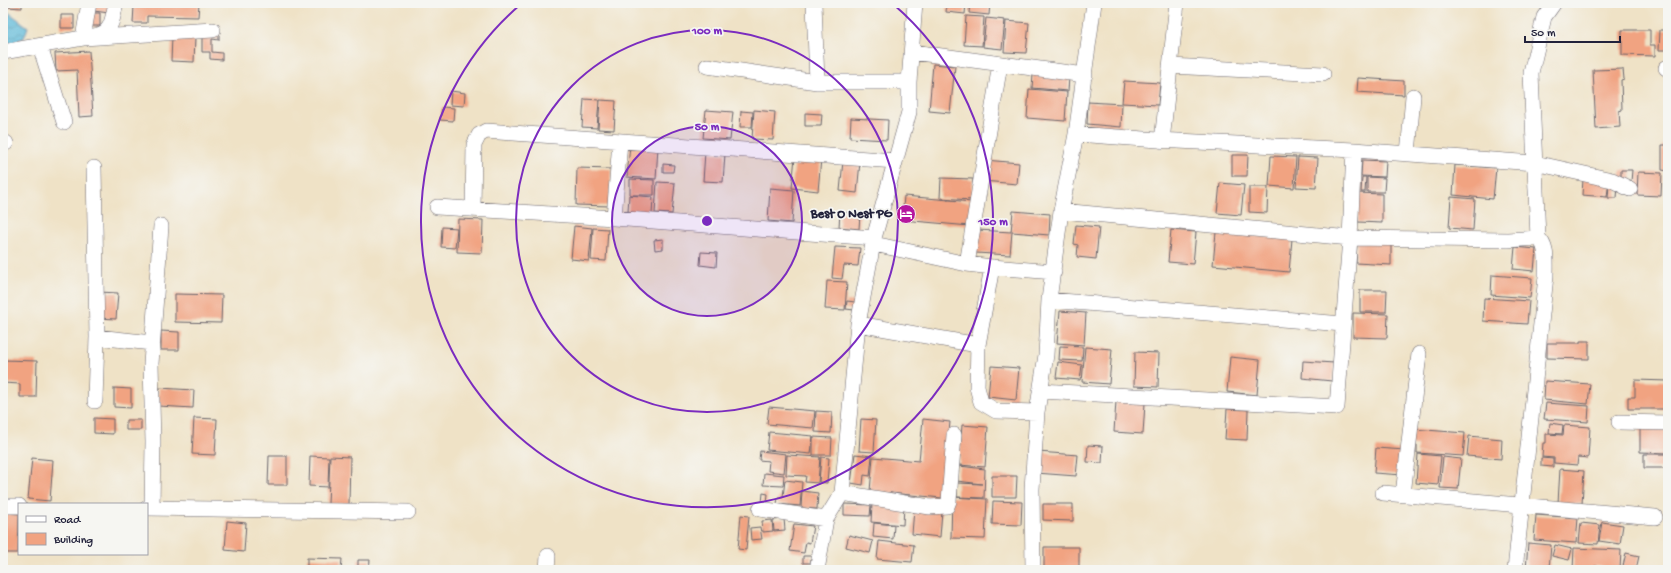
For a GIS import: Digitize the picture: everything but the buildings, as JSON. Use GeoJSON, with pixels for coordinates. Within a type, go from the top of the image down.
{"type":"FeatureCollection","features":[{"type":"Feature","properties":{"kind":"street"},"geometry":{"type":"LineString","coordinates":[[83,38],[89,3]]}},
{"type":"Feature","properties":{"kind":"street"},"geometry":{"type":"LineString","coordinates":[[3,52],[102,35],[109,28],[116,3]]}},
{"type":"Feature","properties":{"kind":"street"},"geometry":{"type":"LineString","coordinates":[[814,3],[817,82]]}},
{"type":"Feature","properties":{"kind":"street"},"geometry":{"type":"LineString","coordinates":[[817,570],[826,519],[842,493],[858,324],[874,241],[909,112],[909,82],[915,3]]}},
{"type":"Feature","properties":{"kind":"street"},"geometry":{"type":"LineString","coordinates":[[1033,570],[1032,489],[1037,412],[1046,355],[1049,300],[1054,272],[1061,211],[1076,134],[1085,75],[1094,3]]}},
{"type":"Feature","properties":{"kind":"street"},"geometry":{"type":"LineString","coordinates":[[1162,141],[1177,3]]}},
{"type":"Feature","properties":{"kind":"street"},"geometry":{"type":"LineString","coordinates":[[1515,570],[1546,276],[1544,247],[1542,241],[1538,238],[1531,73],[1544,17],[1554,3]]}},
{"type":"Feature","properties":{"kind":"street"},"geometry":{"type":"LineString","coordinates":[[83,38],[213,30]]}},
{"type":"Feature","properties":{"kind":"street"},"geometry":{"type":"LineString","coordinates":[[40,46],[64,122]]}},
{"type":"Feature","properties":{"kind":"street"},"geometry":{"type":"LineString","coordinates":[[912,52],[1085,75]]}},
{"type":"Feature","properties":{"kind":"street"},"geometry":{"type":"LineString","coordinates":[[967,264],[1000,64]]}},
{"type":"Feature","properties":{"kind":"street"},"geometry":{"type":"LineString","coordinates":[[707,66],[817,82],[909,82]]}},
{"type":"Feature","properties":{"kind":"street"},"geometry":{"type":"LineString","coordinates":[[1170,66],[1323,74]]}},
{"type":"Feature","properties":{"kind":"street"},"geometry":{"type":"LineString","coordinates":[[1408,154],[1413,96]]}},
{"type":"Feature","properties":{"kind":"street"},"geometry":{"type":"LineString","coordinates":[[473,209],[474,145],[479,135],[486,131],[895,161]]}},
{"type":"Feature","properties":{"kind":"street"},"geometry":{"type":"LineString","coordinates":[[1076,134],[1162,141],[1354,150],[1535,163],[1612,180],[1630,189]]}},
{"type":"Feature","properties":{"kind":"street"},"geometry":{"type":"LineString","coordinates":[[614,218],[620,141]]}},
{"type":"Feature","properties":{"kind":"street"},"geometry":{"type":"LineString","coordinates":[[1040,391],[1337,407],[1350,238],[1354,150]]}},
{"type":"Feature","properties":{"kind":"street"},"geometry":{"type":"LineString","coordinates":[[94,168],[96,337],[95,401]]}},
{"type":"Feature","properties":{"kind":"street"},"geometry":{"type":"LineString","coordinates":[[436,207],[614,218],[874,241],[967,264],[992,268],[1054,272]]}},
{"type":"Feature","properties":{"kind":"street"},"geometry":{"type":"LineString","coordinates":[[1061,211],[1350,238],[1508,240],[1538,238]]}},
{"type":"Feature","properties":{"kind":"street"},"geometry":{"type":"LineString","coordinates":[[161,226],[151,364],[153,442],[149,508],[408,512]]}},
{"type":"Feature","properties":{"kind":"street"},"geometry":{"type":"LineString","coordinates":[[992,268],[978,345],[977,387],[981,402],[996,411],[1037,412]]}},
{"type":"Feature","properties":{"kind":"street"},"geometry":{"type":"LineString","coordinates":[[1049,300],[1343,324]]}},
{"type":"Feature","properties":{"kind":"street"},"geometry":{"type":"LineString","coordinates":[[858,324],[978,345]]}},
{"type":"Feature","properties":{"kind":"street"},"geometry":{"type":"LineString","coordinates":[[96,337],[152,343]]}},
{"type":"Feature","properties":{"kind":"street"},"geometry":{"type":"LineString","coordinates":[[1403,495],[1419,354]]}},
{"type":"Feature","properties":{"kind":"street"},"geometry":{"type":"LineString","coordinates":[[1619,422],[1668,423]]}},
{"type":"Feature","properties":{"kind":"street"},"geometry":{"type":"LineString","coordinates":[[842,493],[930,507],[947,506],[949,501],[954,435]]}},
{"type":"Feature","properties":{"kind":"street"},"geometry":{"type":"LineString","coordinates":[[1382,493],[1655,517]]}},
{"type":"Feature","properties":{"kind":"street"},"geometry":{"type":"LineString","coordinates":[[3,506],[18,506]]}},
{"type":"Feature","properties":{"kind":"street"},"geometry":{"type":"LineString","coordinates":[[760,509],[826,519]]}},
{"type":"Feature","properties":{"kind":"water"},"geometry":{"type":"Polygon","coordinates":[[[3,8],[28,27],[24,38],[3,46],[3,8]]]}},
{"type":"Feature","properties":{"kind":"place","name":"Best O Nest PG"},"geometry":{"type":"Point","coordinates":[906,214]}}]}
